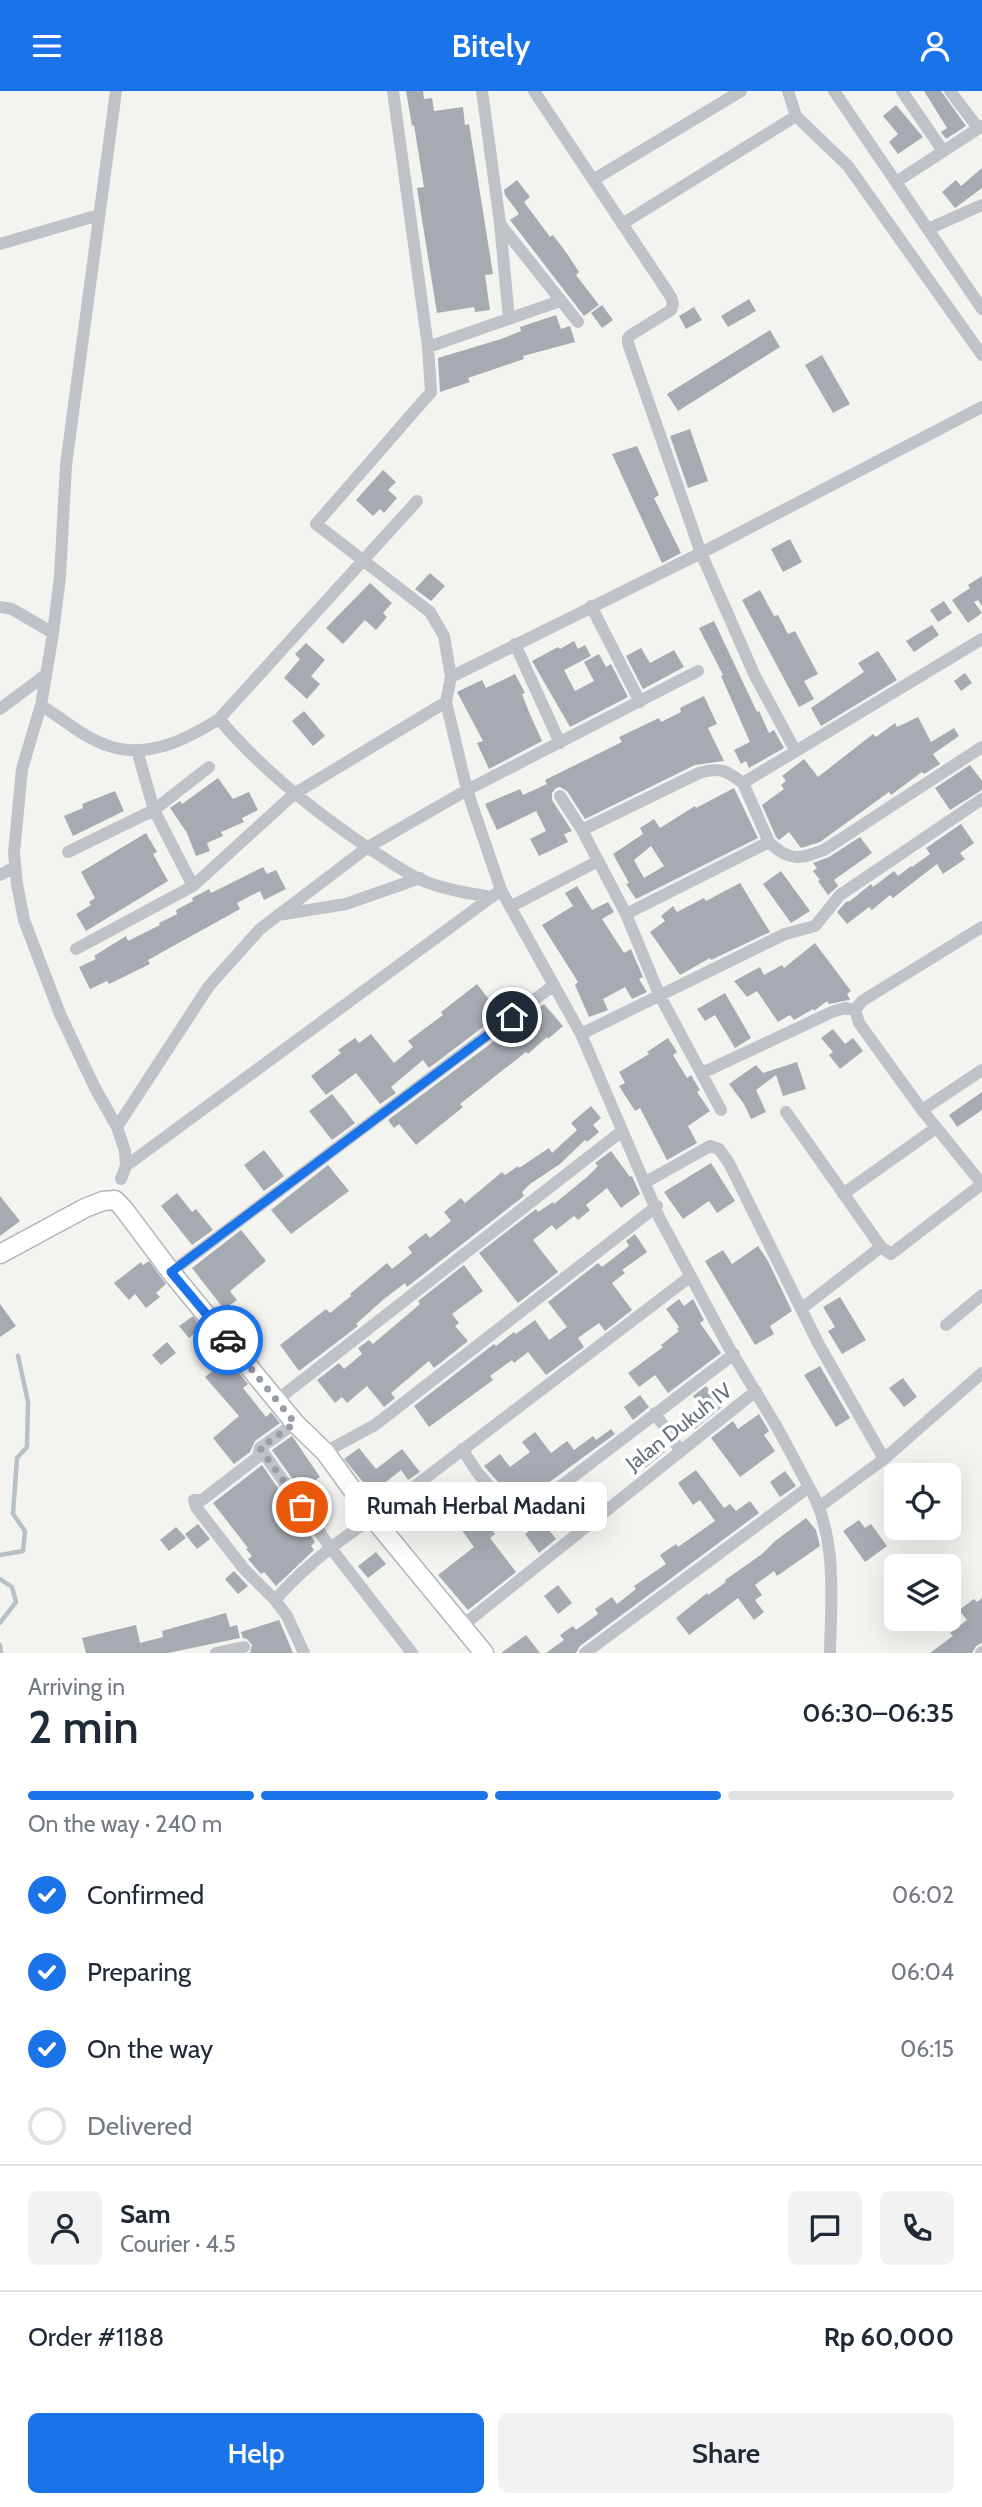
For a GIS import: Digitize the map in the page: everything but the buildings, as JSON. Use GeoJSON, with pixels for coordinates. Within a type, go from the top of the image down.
{"type":"FeatureCollection","features":[{"type":"Feature","properties":{"kind":"street"},"geometry":{"type":"LineString","coordinates":[[116,91],[66,465],[60,577],[53,633],[41,705],[21,778],[15,867],[24,921],[60,1014],[117,1127],[125,1151],[123,1172],[496,893]]}},
{"type":"Feature","properties":{"kind":"street"},"geometry":{"type":"LineString","coordinates":[[393,91],[428,347],[431,392],[316,524],[430,612],[442,630],[451,677],[446,702],[496,893],[510,907],[581,1034],[657,1206],[660,1219],[819,1507],[830,1547],[830,1653]]}},
{"type":"Feature","properties":{"kind":"street"},"geometry":{"type":"LineString","coordinates":[[482,91],[500,223],[509,319]]}},
{"type":"Feature","properties":{"kind":"street"},"geometry":{"type":"LineString","coordinates":[[534,91],[671,297],[671,310],[631,335],[628,342],[701,553],[755,676],[795,750]]}},
{"type":"Feature","properties":{"kind":"street"},"geometry":{"type":"LineString","coordinates":[[593,180],[741,91]]}},
{"type":"Feature","properties":{"kind":"street"},"geometry":{"type":"LineString","coordinates":[[788,91],[796,116],[849,166],[982,355]]}},
{"type":"Feature","properties":{"kind":"street"},"geometry":{"type":"LineString","coordinates":[[834,91],[982,309]]}},
{"type":"Feature","properties":{"kind":"street"},"geometry":{"type":"LineString","coordinates":[[901,91],[943,151]]}},
{"type":"Feature","properties":{"kind":"street"},"geometry":{"type":"LineString","coordinates":[[896,182],[980,127],[950,91]]}},
{"type":"Feature","properties":{"kind":"street"},"geometry":{"type":"LineString","coordinates":[[622,224],[796,116]]}},
{"type":"Feature","properties":{"kind":"street"},"geometry":{"type":"LineString","coordinates":[[928,229],[982,205]]}},
{"type":"Feature","properties":{"kind":"street"},"geometry":{"type":"LineString","coordinates":[[0,244],[99,215]]}},
{"type":"Feature","properties":{"kind":"street"},"geometry":{"type":"LineString","coordinates":[[500,223],[578,322]]}},
{"type":"Feature","properties":{"kind":"street"},"geometry":{"type":"LineString","coordinates":[[428,347],[560,301]]}},
{"type":"Feature","properties":{"kind":"street"},"geometry":{"type":"LineString","coordinates":[[451,677],[701,553],[982,407]]}},
{"type":"Feature","properties":{"kind":"street"},"geometry":{"type":"LineString","coordinates":[[41,705],[106,746],[137,750],[159,748],[184,739],[219,719],[417,501]]}},
{"type":"Feature","properties":{"kind":"street"},"geometry":{"type":"LineString","coordinates":[[591,606],[640,702]]}},
{"type":"Feature","properties":{"kind":"street"},"geometry":{"type":"LineString","coordinates":[[0,607],[12,609],[53,633]]}},
{"type":"Feature","properties":{"kind":"street"},"geometry":{"type":"LineString","coordinates":[[743,783],[982,639]]}},
{"type":"Feature","properties":{"kind":"street"},"geometry":{"type":"LineString","coordinates":[[515,643],[560,743]]}},
{"type":"Feature","properties":{"kind":"street"},"geometry":{"type":"LineString","coordinates":[[117,1127],[209,986],[260,929],[368,847],[467,790],[698,671]]}},
{"type":"Feature","properties":{"kind":"street"},"geometry":{"type":"LineString","coordinates":[[0,709],[44,676]]}},
{"type":"Feature","properties":{"kind":"street"},"geometry":{"type":"LineString","coordinates":[[76,949],[193,886],[294,794],[446,702]]}},
{"type":"Feature","properties":{"kind":"street"},"geometry":{"type":"LineString","coordinates":[[219,719],[247,752],[294,794],[368,847],[419,878],[466,893],[496,893]]}},
{"type":"Feature","properties":{"kind":"street"},"geometry":{"type":"LineString","coordinates":[[582,830],[699,772],[715,769],[725,771],[743,783],[769,842],[781,854],[802,858],[824,851],[982,747]]}},
{"type":"Feature","properties":{"kind":"street"},"geometry":{"type":"LineString","coordinates":[[137,750],[154,810],[193,886]]}},
{"type":"Feature","properties":{"kind":"street"},"geometry":{"type":"LineString","coordinates":[[68,852],[154,810],[209,767]]}},
{"type":"Feature","properties":{"kind":"street"},"geometry":{"type":"LineString","coordinates":[[560,796],[582,830],[626,914],[659,994],[721,1109]]}},
{"type":"Feature","properties":{"kind":"street"},"geometry":{"type":"LineString","coordinates":[[581,1034],[785,934],[815,926],[839,895],[982,799]]}},
{"type":"Feature","properties":{"kind":"street"},"geometry":{"type":"LineString","coordinates":[[626,914],[769,842]]}},
{"type":"Feature","properties":{"kind":"street"},"geometry":{"type":"LineString","coordinates":[[510,907],[597,861]]}},
{"type":"Feature","properties":{"kind":"street"},"geometry":{"type":"LineString","coordinates":[[0,875],[15,867]]}},
{"type":"Feature","properties":{"kind":"street"},"geometry":{"type":"LineString","coordinates":[[277,916],[346,904],[419,878]]}},
{"type":"Feature","properties":{"kind":"street"},"geometry":{"type":"LineString","coordinates":[[855,1010],[862,1001],[982,927]]}},
{"type":"Feature","properties":{"kind":"street"},"geometry":{"type":"LineString","coordinates":[[171,1272],[554,985]]}},
{"type":"Feature","properties":{"kind":"street"},"geometry":{"type":"LineString","coordinates":[[702,1073],[821,1016],[845,1008],[855,1010]]}},
{"type":"Feature","properties":{"kind":"street"},"geometry":{"type":"LineString","coordinates":[[786,1112],[881,1247],[891,1254],[982,1184],[922,1110],[859,1023],[855,1010]]}},
{"type":"Feature","properties":{"kind":"street"},"geometry":{"type":"LineString","coordinates":[[922,1110],[982,1070]]}},
{"type":"Feature","properties":{"kind":"street"},"geometry":{"type":"LineString","coordinates":[[844,1194],[936,1128]]}},
{"type":"Feature","properties":{"kind":"street"},"geometry":{"type":"LineString","coordinates":[[277,1400],[622,1131]]}},
{"type":"Feature","properties":{"kind":"street"},"geometry":{"type":"LineString","coordinates":[[646,1182],[710,1146],[719,1149],[729,1163],[801,1309],[884,1459]]}},
{"type":"Feature","properties":{"kind":"street"},"geometry":{"type":"LineString","coordinates":[[0,1254],[85,1208],[103,1201],[115,1200],[295,1423],[325,1452],[373,1518],[484,1653]]}},
{"type":"Feature","properties":{"kind":"street"},"geometry":{"type":"LineString","coordinates":[[325,1452],[375,1425],[657,1206]]}},
{"type":"Feature","properties":{"kind":"street"},"geometry":{"type":"LineString","coordinates":[[801,1309],[881,1247]]}},
{"type":"Feature","properties":{"kind":"street"},"geometry":{"type":"LineString","coordinates":[[275,1600],[293,1579],[330,1547],[373,1518],[691,1276]]}},
{"type":"Feature","properties":{"kind":"street"},"geometry":{"type":"LineString","coordinates":[[946,1325],[982,1295]]}},
{"type":"Feature","properties":{"kind":"street"},"geometry":{"type":"LineString","coordinates":[[462,1450],[477,1472],[511,1512],[517,1515],[528,1511],[734,1354]]}},
{"type":"Feature","properties":{"kind":"street"},"geometry":{"type":"LineString","coordinates":[[819,1507],[884,1459],[982,1373]]}},
{"type":"Feature","properties":{"kind":"street","name":"Jalan Dukuh IV"},"geometry":{"type":"LineString","coordinates":[[462,1626],[756,1391]]}},
{"type":"Feature","properties":{"kind":"street"},"geometry":{"type":"LineString","coordinates":[[655,1413],[680,1450]]}},
{"type":"Feature","properties":{"kind":"street"},"geometry":{"type":"LineString","coordinates":[[295,1423],[260,1448],[258,1457],[221,1486],[202,1500],[194,1500],[196,1507],[244,1569],[287,1616],[304,1653]]}},
{"type":"Feature","properties":{"kind":"street"},"geometry":{"type":"LineString","coordinates":[[260,1448],[330,1547],[412,1653]]}},
{"type":"Feature","properties":{"kind":"street"},"geometry":{"type":"LineString","coordinates":[[560,1486],[590,1523]]}},
{"type":"Feature","properties":{"kind":"street"},"geometry":{"type":"LineString","coordinates":[[585,1653],[809,1487]]}},
{"type":"Feature","properties":{"kind":"street"},"geometry":{"type":"LineString","coordinates":[[216,1653],[244,1647]]}},
{"type":"Feature","properties":{"kind":"waterway"},"geometry":{"type":"LineString","coordinates":[[0,1555],[23,1551],[25,1531],[13,1514],[17,1458],[27,1447],[28,1402],[18,1356]]}},
{"type":"Feature","properties":{"kind":"waterway"},"geometry":{"type":"LineString","coordinates":[[0,1579],[12,1587],[16,1602],[0,1623]]}},
{"type":"Feature","properties":{"kind":"waterway"},"geometry":{"type":"LineString","coordinates":[[0,1645],[1,1653]]}},
{"type":"Feature","properties":{"kind":"way so far"},"geometry":{"type":"LineString","coordinates":[[228,1340],[295,1423],[260,1448],[302,1507]]}},
{"type":"Feature","properties":{"kind":"place","name":"Rumah Herbal Madani"},"geometry":{"type":"Point","coordinates":[302,1507]}},
{"type":"Feature","properties":{"kind":"route"},"geometry":{"type":"LineString","coordinates":[[228,1340],[171,1272],[512,1017]]}}]}
